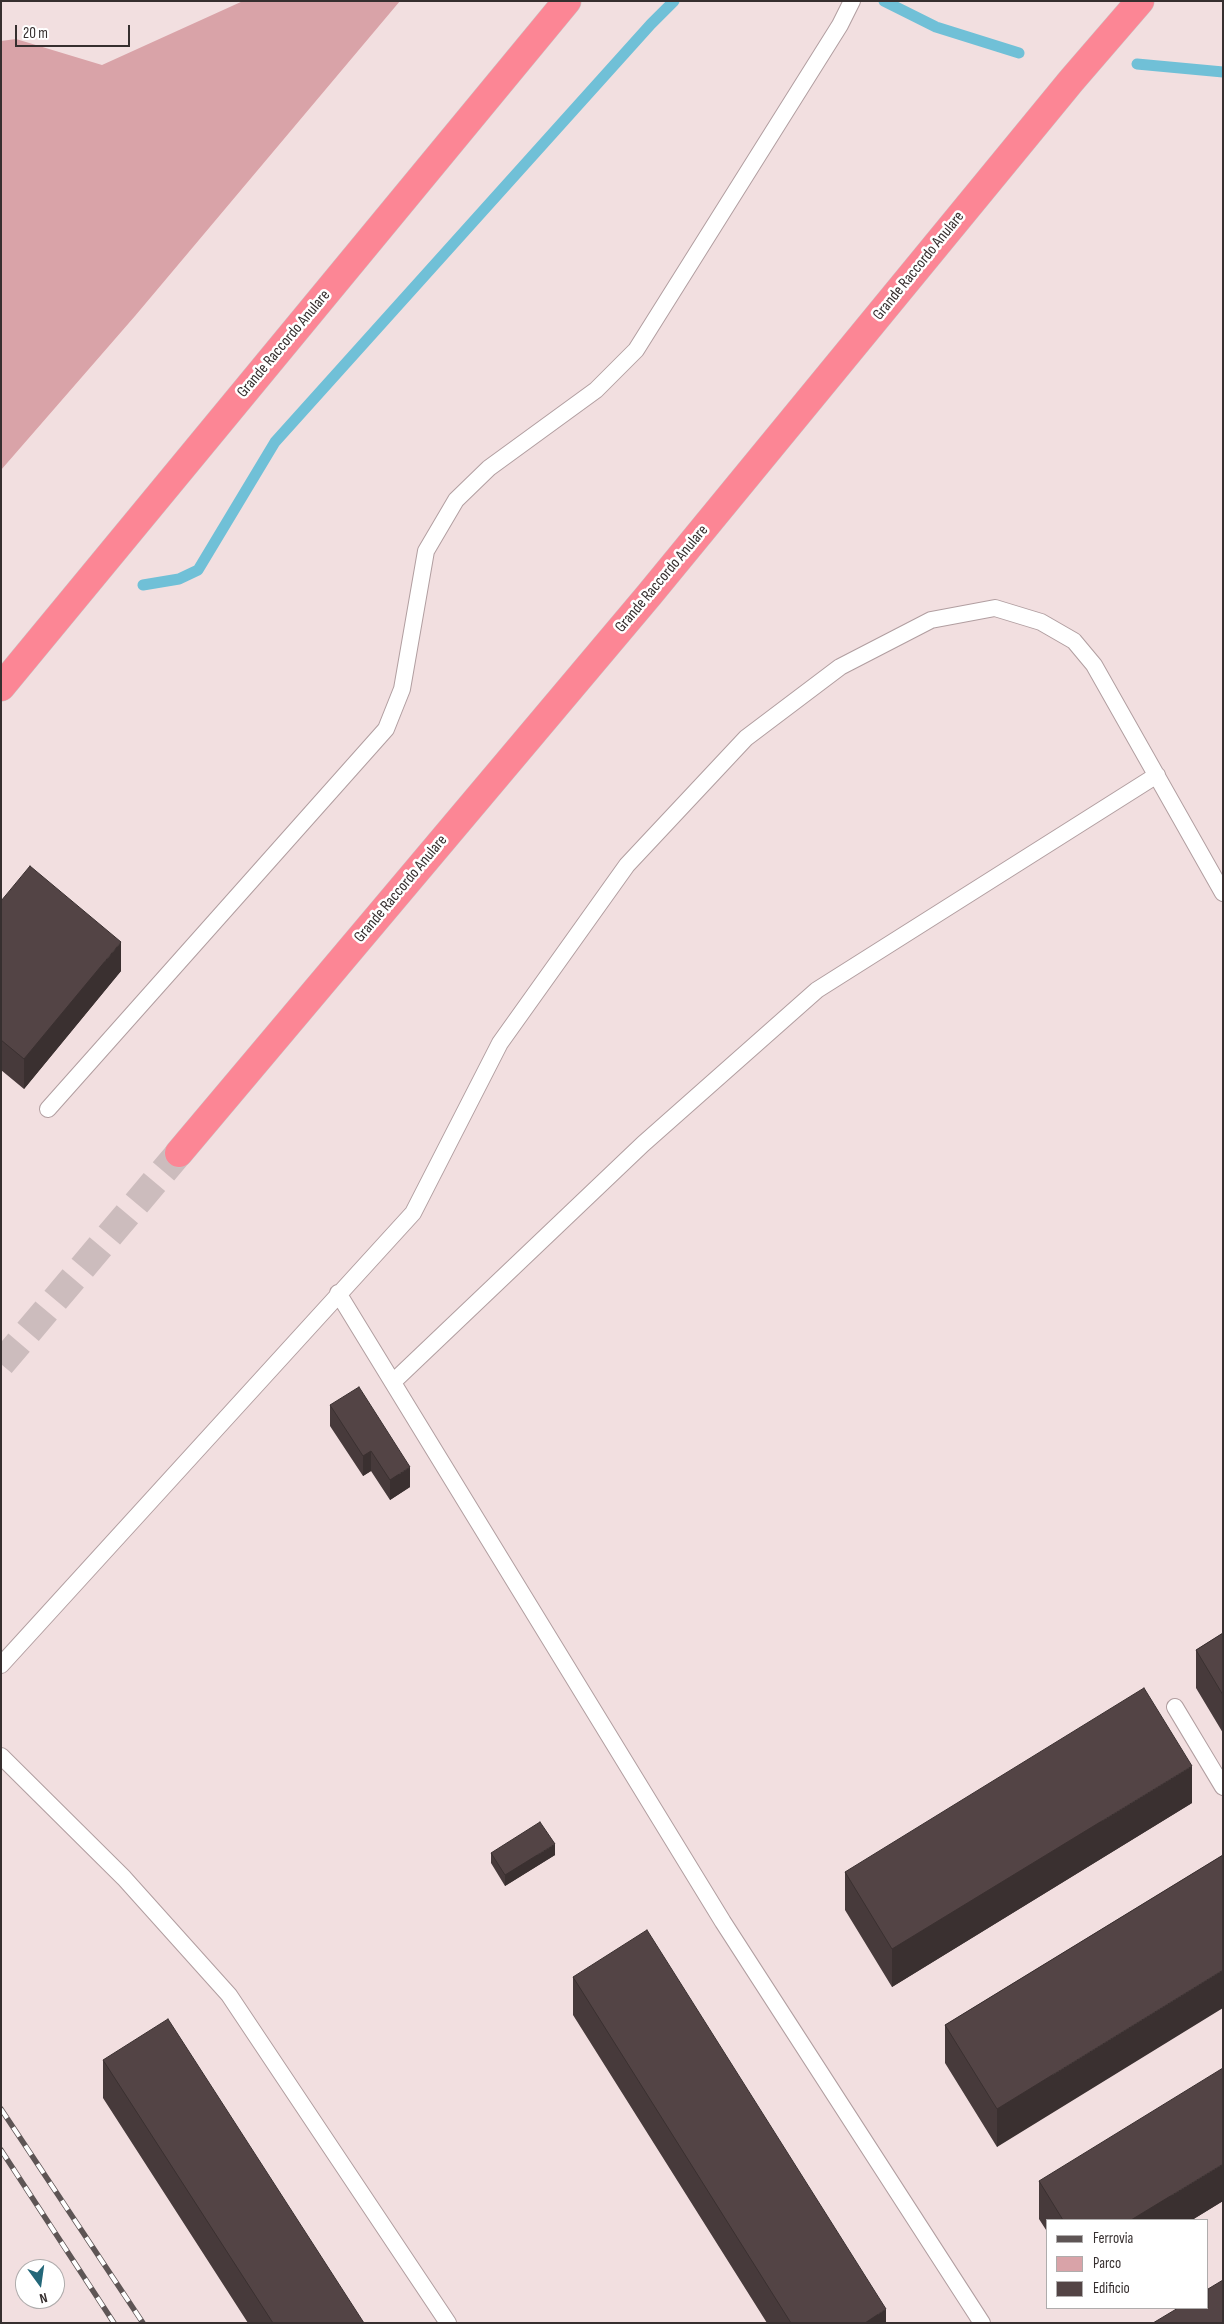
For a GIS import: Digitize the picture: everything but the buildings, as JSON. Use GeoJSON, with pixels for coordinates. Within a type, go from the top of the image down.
{"type":"FeatureCollection","features":[{"type":"Feature","properties":{"kind":"highway","name":"Grande Raccordo Anulare"},"geometry":{"type":"LineString","coordinates":[[1,687],[567,1]]}},
{"type":"Feature","properties":{"kind":"highway","name":"Grande Raccordo Anulare"},"geometry":{"type":"LineString","coordinates":[[179,1153],[649,595],[1064,89],[1140,1]]}},
{"type":"Feature","properties":{"kind":"lane"},"geometry":{"type":"LineString","coordinates":[[48,1109],[386,729],[402,689],[426,551],[456,500],[489,468],[596,390],[636,350],[840,25],[852,1]]}},
{"type":"Feature","properties":{"kind":"lane"},"geometry":{"type":"LineString","coordinates":[[1,1665],[338,1293],[413,1213],[500,1043],[627,865],[746,738],[840,667],[931,620],[995,608],[1041,622],[1074,641],[1094,665],[1223,893]]}},
{"type":"Feature","properties":{"kind":"lane"},"geometry":{"type":"LineString","coordinates":[[393,1382],[643,1144],[817,990],[1157,775]]}},
{"type":"Feature","properties":{"kind":"lane"},"geometry":{"type":"LineString","coordinates":[[338,1293],[723,1922],[982,2323]]}},
{"type":"Feature","properties":{"kind":"lane"},"geometry":{"type":"LineString","coordinates":[[1174,1707],[1223,1787]]}},
{"type":"Feature","properties":{"kind":"lane"},"geometry":{"type":"LineString","coordinates":[[1,1756],[124,1878],[229,1995],[448,2323]]}},
{"type":"Feature","properties":{"kind":"green space"},"geometry":{"type":"Polygon","coordinates":[[[243,1],[400,1],[135,316],[1,470],[1,41],[16,39],[102,65],[243,1]]]}},
{"type":"Feature","properties":{"kind":"waterway"},"geometry":{"type":"LineString","coordinates":[[143,585],[179,579],[198,570],[275,442],[651,24],[674,1]]}},
{"type":"Feature","properties":{"kind":"waterway"},"geometry":{"type":"LineString","coordinates":[[884,1],[936,27],[1019,53]]}},
{"type":"Feature","properties":{"kind":"waterway"},"geometry":{"type":"LineString","coordinates":[[1137,64],[1223,72]]}},
{"type":"Feature","properties":{"kind":"tunnel"},"geometry":{"type":"LineString","coordinates":[[1,1364],[179,1153]]}},
{"type":"Feature","properties":{"kind":"railway"},"geometry":{"type":"LineString","coordinates":[[1,2109],[143,2323]]}},
{"type":"Feature","properties":{"kind":"railway"},"geometry":{"type":"LineString","coordinates":[[1,2150],[114,2323]]}}]}
